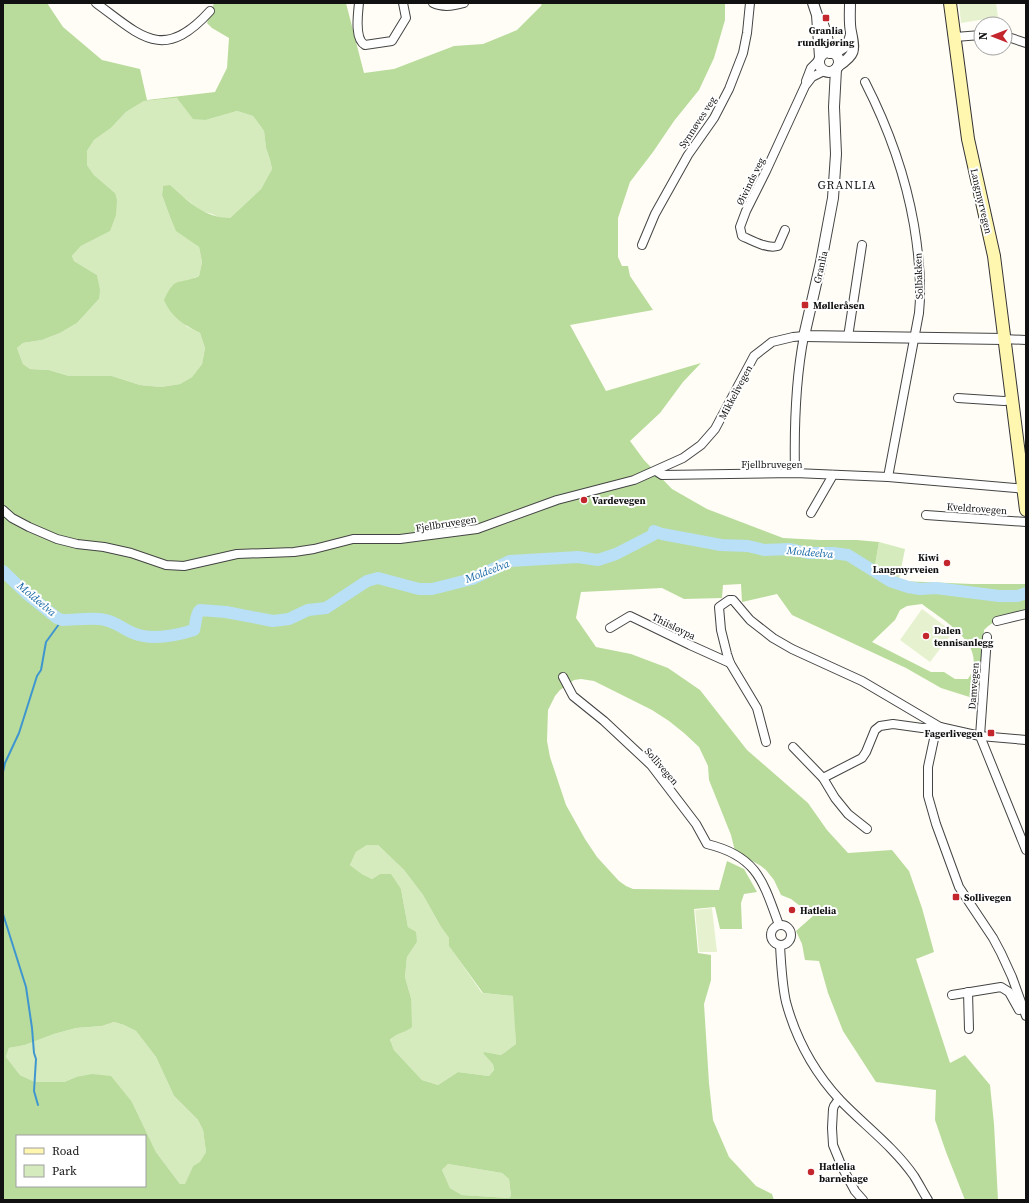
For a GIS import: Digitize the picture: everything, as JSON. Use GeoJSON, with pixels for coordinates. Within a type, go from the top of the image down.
{"type":"FeatureCollection","features":[{"type":"Feature","properties":{"kind":"main road","name":"Langmyrvegen"},"geometry":{"type":"LineString","coordinates":[[950,3],[968,139],[990,238],[1025,489],[1026,510]]}},
{"type":"Feature","properties":{"kind":"street"},"geometry":{"type":"LineString","coordinates":[[96,3],[142,36],[158,40],[172,40],[181,37],[191,30],[210,12]]}},
{"type":"Feature","properties":{"kind":"street"},"geometry":{"type":"LineString","coordinates":[[359,3],[357,25],[360,40],[365,46],[392,42],[406,18],[403,3]]}},
{"type":"Feature","properties":{"kind":"street"},"geometry":{"type":"LineString","coordinates":[[433,3],[437,5],[449,6],[464,3]]}},
{"type":"Feature","properties":{"kind":"street","name":"Synnøves veg"},"geometry":{"type":"LineString","coordinates":[[642,245],[655,214],[666,194],[688,155],[714,118],[729,90],[743,53],[750,3]]}},
{"type":"Feature","properties":{"kind":"street","name":"Granlia"},"geometry":{"type":"LineString","coordinates":[[813,3],[817,14],[820,66],[831,70]]}},
{"type":"Feature","properties":{"kind":"street"},"geometry":{"type":"LineString","coordinates":[[820,59],[824,54],[845,48],[850,40],[850,3]]}},
{"type":"Feature","properties":{"kind":"street","name":"Granlia"},"geometry":{"type":"LineString","coordinates":[[795,473],[794,429],[796,397],[804,336],[823,255],[833,198],[836,154],[831,70],[838,59],[831,53],[822,20],[817,14]]}},
{"type":"Feature","properties":{"kind":"street"},"geometry":{"type":"LineString","coordinates":[[831,70],[845,61],[853,53],[854,44],[851,32]]}},
{"type":"Feature","properties":{"kind":"street"},"geometry":{"type":"LineString","coordinates":[[955,37],[973,36]]}},
{"type":"Feature","properties":{"kind":"street"},"geometry":{"type":"LineString","coordinates":[[1013,39],[1026,43]]}},
{"type":"Feature","properties":{"kind":"street","name":"Øivinds veg"},"geometry":{"type":"LineString","coordinates":[[785,230],[778,246],[773,247],[760,244],[742,236],[740,227],[805,86],[811,68],[820,59]]}},
{"type":"Feature","properties":{"kind":"street","name":"Øivinds veg"},"geometry":{"type":"LineString","coordinates":[[805,86],[814,75],[831,70]]}},
{"type":"Feature","properties":{"kind":"street","name":"Solbakken"},"geometry":{"type":"LineString","coordinates":[[865,82],[898,156],[909,201],[916,240],[921,286],[919,313],[888,477]]}},
{"type":"Feature","properties":{"kind":"street"},"geometry":{"type":"LineString","coordinates":[[848,337],[862,245]]}},
{"type":"Feature","properties":{"kind":"street","name":"Mikkelivegen"},"geometry":{"type":"LineString","coordinates":[[656,471],[683,458],[701,445],[715,429],[754,356],[772,342],[804,336],[1026,340]]}},
{"type":"Feature","properties":{"kind":"street"},"geometry":{"type":"LineString","coordinates":[[958,398],[1004,401],[1012,400]]}},
{"type":"Feature","properties":{"kind":"street","name":"Fjellbruvegen"},"geometry":{"type":"LineString","coordinates":[[3,510],[12,518],[48,536],[78,544],[104,547],[131,553],[166,565],[184,566],[237,554],[294,552],[314,549],[353,539],[400,539],[477,529],[557,500],[634,480],[656,471],[662,475],[795,473],[888,477],[1025,489]]}},
{"type":"Feature","properties":{"kind":"street"},"geometry":{"type":"LineString","coordinates":[[812,513],[833,475]]}},
{"type":"Feature","properties":{"kind":"street","name":"Kveldrovegen"},"geometry":{"type":"LineString","coordinates":[[926,515],[1026,522]]}},
{"type":"Feature","properties":{"kind":"street"},"geometry":{"type":"LineString","coordinates":[[766,742],[757,708],[730,663],[721,630],[719,607],[729,600],[733,600],[750,620],[773,638],[792,649],[862,681],[940,727]]}},
{"type":"Feature","properties":{"kind":"street"},"geometry":{"type":"LineString","coordinates":[[997,622],[1026,614]]}},
{"type":"Feature","properties":{"kind":"street","name":"Thiisløypa"},"geometry":{"type":"LineString","coordinates":[[610,628],[630,616],[730,663]]}},
{"type":"Feature","properties":{"kind":"street","name":"Damvegen"},"geometry":{"type":"LineString","coordinates":[[980,736],[987,637]]}},
{"type":"Feature","properties":{"kind":"street","name":"Sollivegen"},"geometry":{"type":"LineString","coordinates":[[563,677],[573,696],[604,721],[651,766],[696,824],[707,844],[723,848],[742,858],[750,865],[757,874],[768,895],[779,926],[782,925],[788,928],[790,933],[788,942],[780,945]]}},
{"type":"Feature","properties":{"kind":"street"},"geometry":{"type":"LineString","coordinates":[[823,778],[862,758],[875,730],[880,726],[893,724],[922,728],[940,727],[980,736],[1026,740]]}},
{"type":"Feature","properties":{"kind":"street"},"geometry":{"type":"LineString","coordinates":[[940,727],[934,739],[928,766],[928,796],[936,824],[959,887],[993,938],[1012,977],[1025,1015]]}},
{"type":"Feature","properties":{"kind":"street"},"geometry":{"type":"LineString","coordinates":[[980,736],[1026,850]]}},
{"type":"Feature","properties":{"kind":"street"},"geometry":{"type":"LineString","coordinates":[[793,748],[823,778],[835,798],[848,814],[867,829]]}},
{"type":"Feature","properties":{"kind":"street"},"geometry":{"type":"LineString","coordinates":[[779,926],[774,928],[771,936],[773,941],[780,945],[786,1002],[795,1030],[806,1054],[840,1099],[893,1151],[914,1176],[928,1200]]}},
{"type":"Feature","properties":{"kind":"street"},"geometry":{"type":"LineString","coordinates":[[952,995],[1001,987],[1009,992],[1019,1009],[1025,1015]]}},
{"type":"Feature","properties":{"kind":"street"},"geometry":{"type":"LineString","coordinates":[[968,992],[969,1029]]}},
{"type":"Feature","properties":{"kind":"street"},"geometry":{"type":"LineString","coordinates":[[840,1099],[833,1109],[833,1145],[842,1167],[855,1191],[863,1200]]}},
{"type":"Feature","properties":{"kind":"green space"},"geometry":{"type":"Polygon","coordinates":[[[3,3],[47,3],[63,27],[102,60],[140,69],[147,100],[215,92],[227,68],[229,38],[212,28],[207,23],[214,3],[346,3],[364,73],[394,69],[454,46],[483,44],[517,30],[541,6],[542,3],[725,3],[725,20],[714,58],[699,90],[674,121],[630,182],[618,218],[618,257],[622,266],[628,266],[630,276],[653,310],[570,325],[606,391],[701,363],[683,382],[660,413],[630,441],[644,460],[672,489],[707,509],[783,538],[879,542],[875,565],[902,581],[972,584],[1026,584],[1026,612],[1009,616],[994,622],[984,630],[979,700],[941,688],[906,668],[792,615],[777,594],[742,602],[741,584],[723,585],[722,598],[684,599],[662,588],[581,592],[576,618],[596,647],[631,654],[668,668],[700,690],[747,750],[808,803],[827,830],[848,853],[892,850],[909,871],[922,908],[934,952],[916,959],[950,1063],[965,1055],[990,1085],[994,1124],[998,1200],[965,1200],[935,1120],[936,1090],[876,1082],[843,1031],[828,993],[819,961],[805,960],[802,944],[796,931],[813,916],[791,899],[781,895],[774,880],[766,870],[735,851],[731,835],[709,780],[708,766],[699,747],[669,721],[652,710],[594,681],[581,679],[574,680],[560,690],[555,696],[548,710],[547,741],[550,757],[566,805],[597,857],[619,881],[633,889],[719,890],[727,861],[744,869],[757,892],[744,894],[741,903],[742,929],[720,929],[715,907],[694,909],[698,953],[711,955],[711,980],[704,1004],[713,1120],[729,1157],[756,1186],[772,1194],[774,1200],[3,1200],[3,3]],[[177,98],[144,101],[126,112],[111,128],[94,140],[87,151],[87,165],[94,175],[115,193],[117,200],[116,215],[110,231],[81,246],[72,256],[74,261],[97,275],[100,290],[99,299],[77,323],[60,333],[42,340],[23,343],[17,348],[23,364],[30,369],[49,370],[69,376],[112,376],[140,385],[161,387],[180,384],[192,377],[202,364],[205,348],[200,333],[174,316],[164,300],[168,292],[175,284],[199,276],[202,262],[199,247],[176,231],[162,195],[163,186],[170,185],[197,208],[204,212],[230,218],[261,189],[272,169],[266,148],[264,131],[253,116],[237,111],[206,120],[193,119],[177,98]],[[922,604],[907,606],[900,610],[895,620],[872,642],[931,672],[944,672],[955,679],[968,679],[973,667],[973,656],[969,645],[962,636],[942,618],[922,604]],[[367,845],[356,852],[350,865],[362,874],[372,879],[380,874],[391,874],[401,889],[408,927],[416,932],[417,942],[407,957],[405,977],[411,998],[412,1027],[407,1031],[396,1035],[390,1040],[394,1050],[422,1080],[438,1085],[458,1072],[489,1076],[494,1070],[493,1064],[483,1053],[485,1052],[501,1055],[516,1044],[513,996],[483,993],[449,946],[449,938],[423,895],[404,870],[378,845],[367,845]],[[114,1022],[102,1026],[76,1028],[54,1034],[25,1045],[9,1048],[6,1057],[20,1075],[35,1082],[64,1082],[76,1077],[92,1074],[111,1076],[132,1102],[156,1152],[180,1184],[185,1184],[193,1166],[200,1162],[206,1152],[203,1130],[198,1120],[174,1096],[156,1057],[136,1031],[114,1022]],[[448,1164],[442,1170],[450,1188],[462,1195],[509,1198],[511,1196],[509,1179],[502,1173],[448,1164]]]}},
{"type":"Feature","properties":{"kind":"green space"},"geometry":{"type":"Polygon","coordinates":[[[959,3],[996,3],[998,16],[973,16],[973,21],[961,23],[959,3]]]}},
{"type":"Feature","properties":{"kind":"green space"},"geometry":{"type":"Polygon","coordinates":[[[177,98],[206,120],[237,111],[253,116],[264,131],[266,148],[272,169],[261,189],[230,218],[220,218],[201,211],[186,199],[163,186],[162,195],[176,230],[199,247],[202,262],[199,276],[194,278],[186,326],[200,333],[205,348],[202,364],[192,377],[180,384],[161,387],[140,385],[112,376],[69,376],[49,370],[30,369],[23,364],[17,348],[23,343],[42,340],[60,333],[77,323],[99,299],[97,275],[74,261],[72,256],[81,246],[109,231],[115,193],[94,175],[87,165],[87,151],[94,140],[111,128],[126,112],[144,101],[177,98]]]}},
{"type":"Feature","properties":{"kind":"green space"},"geometry":{"type":"Polygon","coordinates":[[[879,542],[905,549],[899,579],[875,565],[879,542]]]}},
{"type":"Feature","properties":{"kind":"green space","name":"Dalen tennisanlegg"},"geometry":{"type":"Polygon","coordinates":[[[922,609],[953,632],[930,662],[900,640],[922,609]]]}},
{"type":"Feature","properties":{"kind":"green space"},"geometry":{"type":"Polygon","coordinates":[[[367,845],[378,845],[404,870],[423,895],[449,938],[450,947],[482,993],[514,996],[516,1044],[501,1055],[484,1053],[493,1063],[494,1070],[489,1076],[458,1072],[438,1085],[422,1080],[394,1050],[390,1041],[395,1034],[409,1030],[411,998],[405,977],[407,957],[417,942],[412,930],[408,927],[401,889],[380,874],[372,879],[350,865],[356,852],[367,845]]]}},
{"type":"Feature","properties":{"kind":"green space"},"geometry":{"type":"Polygon","coordinates":[[[712,908],[717,952],[699,952],[695,910],[712,908]]]}},
{"type":"Feature","properties":{"kind":"green space"},"geometry":{"type":"Polygon","coordinates":[[[114,1022],[136,1031],[156,1057],[174,1096],[198,1120],[203,1130],[206,1152],[200,1163],[193,1166],[185,1185],[180,1184],[156,1152],[132,1102],[76,1077],[64,1082],[35,1082],[20,1075],[6,1057],[9,1048],[25,1045],[54,1034],[76,1028],[102,1026],[114,1022]]]}},
{"type":"Feature","properties":{"kind":"green space"},"geometry":{"type":"Polygon","coordinates":[[[448,1164],[502,1173],[509,1179],[511,1196],[509,1198],[462,1195],[450,1188],[442,1170],[448,1164]]]}},
{"type":"Feature","properties":{"kind":"waterway","name":"Moldeelva"},"geometry":{"type":"LineString","coordinates":[[3,571],[26,593],[57,618],[62,620],[105,620],[113,622],[133,633],[148,637],[171,636],[194,630],[196,617],[200,610],[226,612],[273,621],[289,619],[308,610],[326,608],[367,581],[378,578],[419,589],[432,589],[472,579],[510,561],[578,557],[598,560],[616,554],[653,535],[654,531],[662,534],[721,545],[748,546],[764,550],[790,549],[808,553],[833,553],[848,555],[890,581],[908,587],[920,589],[936,588],[999,596],[1018,596],[1026,593]]}},
{"type":"Feature","properties":{"kind":"waterway"},"geometry":{"type":"LineString","coordinates":[[3,772],[5,763],[19,733],[37,676],[41,670],[46,642],[62,620]]}},
{"type":"Feature","properties":{"kind":"waterway"},"geometry":{"type":"LineString","coordinates":[[3,914],[26,987],[36,1059],[34,1091],[38,1105]]}},
{"type":"Feature","properties":{"kind":"place","name":"Granlia rundkjøring"},"geometry":{"type":"Point","coordinates":[826,18]}},
{"type":"Feature","properties":{"kind":"place","name":"Mølleråsen"},"geometry":{"type":"Point","coordinates":[805,305]}},
{"type":"Feature","properties":{"kind":"place","name":"Vardevegen"},"geometry":{"type":"Point","coordinates":[584,500]}},
{"type":"Feature","properties":{"kind":"place","name":"Kiwi Langmyrveien"},"geometry":{"type":"Point","coordinates":[947,563]}},
{"type":"Feature","properties":{"kind":"place","name":"Dalen tennisanlegg"},"geometry":{"type":"Point","coordinates":[926,636]}},
{"type":"Feature","properties":{"kind":"place","name":"Fagerlivegen"},"geometry":{"type":"Point","coordinates":[991,733]}},
{"type":"Feature","properties":{"kind":"place","name":"Sollivegen"},"geometry":{"type":"Point","coordinates":[956,897]}},
{"type":"Feature","properties":{"kind":"place","name":"Hatlelia"},"geometry":{"type":"Point","coordinates":[792,910]}},
{"type":"Feature","properties":{"kind":"place","name":"Hatlelia barnehage"},"geometry":{"type":"Point","coordinates":[811,1172]}},
{"type":"Feature","properties":{"kind":"district","name":"GRANLIA"},"geometry":{"type":"Point","coordinates":[847,185]}}]}
